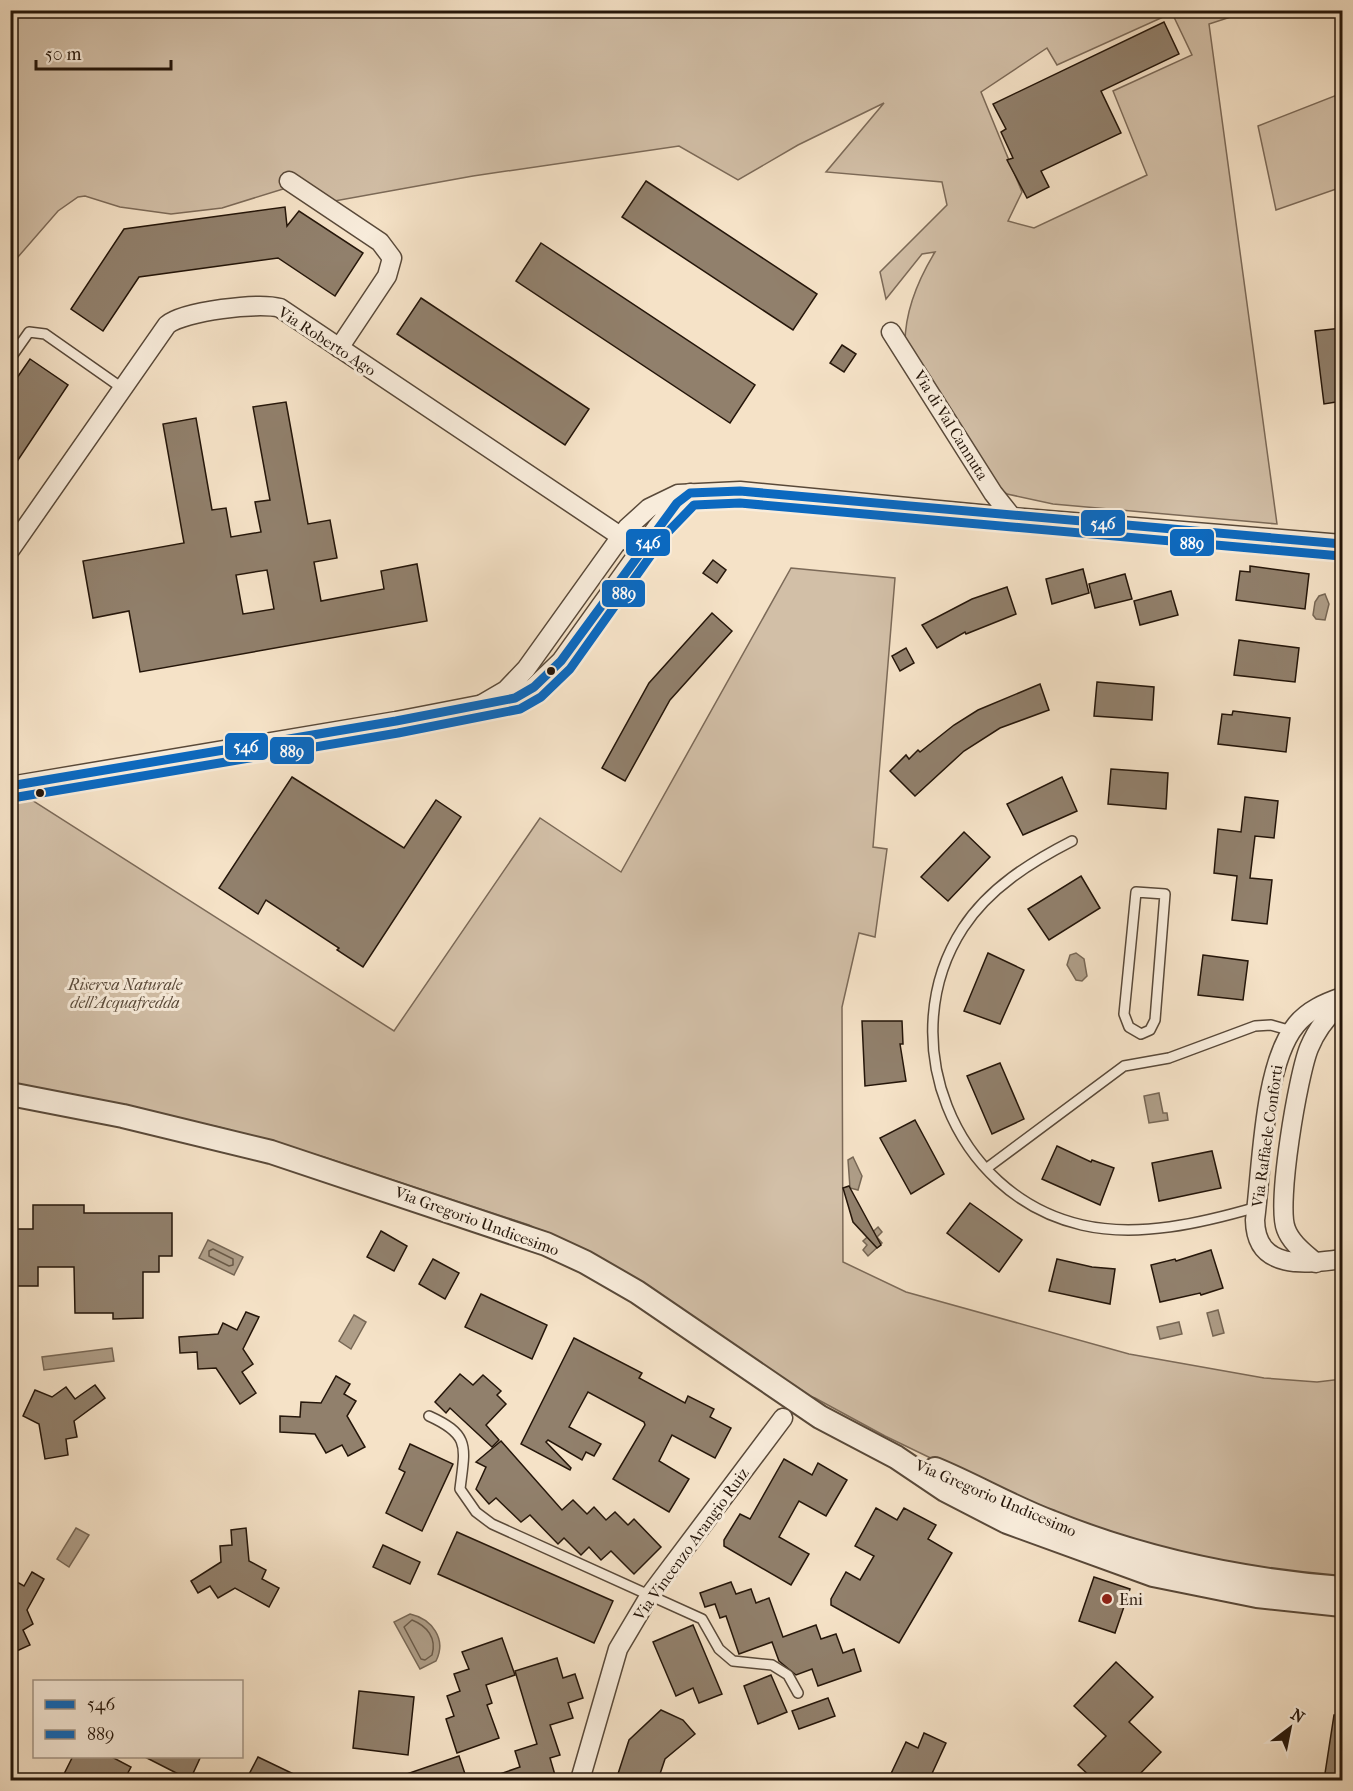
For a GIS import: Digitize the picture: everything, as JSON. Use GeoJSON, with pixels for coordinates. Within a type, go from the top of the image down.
{"type":"FeatureCollection","features":[{"type":"Feature","properties":{"kind":"street"},"geometry":{"type":"LineString","coordinates":[[289,181],[380,242],[392,258],[387,276],[339,348]]}},
{"type":"Feature","properties":{"kind":"street","name":"Via Roberto Ago"},"geometry":{"type":"LineString","coordinates":[[10,550],[161,330],[172,320],[189,314],[276,307],[641,549]]}},
{"type":"Feature","properties":{"kind":"street","name":"Via di Val Cannuta"},"geometry":{"type":"LineString","coordinates":[[891,332],[989,486],[1012,517]]}},
{"type":"Feature","properties":{"kind":"street"},"geometry":{"type":"LineString","coordinates":[[482,704],[506,690],[519,677],[621,536],[641,514],[657,502],[678,494],[741,491],[1012,517],[1342,544]]}},
{"type":"Feature","properties":{"kind":"street"},"geometry":{"type":"LineString","coordinates":[[10,786],[515,698],[534,687],[555,669],[641,549],[677,503],[690,493]]}},
{"type":"Feature","properties":{"kind":"street","name":"Via Raffaele Conforti"},"geometry":{"type":"LineString","coordinates":[[1342,997],[1314,1010],[1292,1030],[1283,1044],[1275,1071],[1257,1207],[1256,1235],[1264,1248],[1279,1259],[1290,1262],[1317,1263],[1342,1259]]}},
{"type":"Feature","properties":{"kind":"street","name":"Via Raffaele Conforti"},"geometry":{"type":"LineString","coordinates":[[1317,1263],[1299,1248],[1286,1230],[1283,1204],[1306,1058],[1319,1029],[1342,1004]]}},
{"type":"Feature","properties":{"kind":"street","name":"Via Gregorio Undicesimo"},"geometry":{"type":"LineString","coordinates":[[10,1094],[112,1113],[271,1152],[546,1244],[612,1277],[785,1396],[896,1458],[945,1490],[1007,1522],[1122,1566],[1168,1579],[1257,1596],[1342,1605]]}},
{"type":"Feature","properties":{"kind":"street","name":"Via Vincenzo Arangio Ruiz"},"geometry":{"type":"LineString","coordinates":[[580,1780],[613,1661],[650,1595],[783,1418]]}},
{"type":"Feature","properties":{"kind":"street","name":"Via Gregorio Undicesimo"},"geometry":{"type":"LineString","coordinates":[[896,1458],[939,1471],[1051,1523],[1147,1556],[1232,1575],[1342,1588]]}},
{"type":"Feature","properties":{"kind":"lane"},"geometry":{"type":"LineString","coordinates":[[10,359],[28,332],[45,334],[122,388]]}},
{"type":"Feature","properties":{"kind":"lane"},"geometry":{"type":"LineString","coordinates":[[1072,841],[1020,871],[976,910],[957,937],[937,988],[932,1035],[939,1088],[956,1130],[987,1168],[1011,1191],[1045,1212],[1079,1224],[1102,1229],[1175,1226],[1257,1207]]}},
{"type":"Feature","properties":{"kind":"lane"},"geometry":{"type":"LineString","coordinates":[[1137,892],[1165,894],[1155,1020],[1150,1030],[1141,1034],[1129,1027],[1124,1014],[1137,892]]}},
{"type":"Feature","properties":{"kind":"lane"},"geometry":{"type":"LineString","coordinates":[[987,1168],[1124,1066],[1169,1058],[1255,1026],[1271,1025],[1292,1030]]}},
{"type":"Feature","properties":{"kind":"lane"},"geometry":{"type":"LineString","coordinates":[[429,1416],[449,1425],[459,1434],[465,1445],[460,1489],[476,1512],[492,1524],[702,1619],[719,1648],[733,1661],[772,1665],[788,1675],[798,1693]]}},
{"type":"Feature","properties":{"kind":"green space"},"geometry":{"type":"Polygon","coordinates":[[[11,11],[1249,11],[1209,24],[1277,524],[1053,504],[1007,494],[992,482],[905,343],[910,307],[923,273],[935,252],[922,254],[886,299],[880,272],[947,205],[942,182],[826,172],[884,103],[798,145],[738,180],[679,146],[473,176],[329,202],[300,190],[283,189],[222,208],[171,214],[120,207],[85,196],[78,197],[58,211],[11,265],[11,11]],[[1172,13],[1057,65],[1047,48],[981,92],[1022,192],[1008,221],[1034,228],[1147,175],[1113,91],[1192,55],[1172,13]]]}},
{"type":"Feature","properties":{"kind":"green space"},"geometry":{"type":"Polygon","coordinates":[[[1342,93],[1342,187],[1276,210],[1258,126],[1342,93]]]}},
{"type":"Feature","properties":{"kind":"green space","name":"Riserva Naturale dell'Acquafredda"},"geometry":{"type":"Polygon","coordinates":[[[791,568],[895,578],[873,847],[887,849],[875,937],[859,933],[842,1007],[843,1262],[906,1292],[1129,1354],[1264,1378],[1317,1382],[1342,1379],[1342,1577],[1291,1575],[1143,1546],[1001,1492],[885,1436],[815,1398],[789,1389],[607,1266],[529,1225],[324,1157],[219,1127],[11,1085],[10,786],[394,1031],[540,818],[621,872],[791,568]]]}},
{"type":"Feature","properties":{"kind":"water"},"geometry":{"type":"Polygon","coordinates":[[[1325,594],[1329,604],[1325,620],[1316,619],[1313,615],[1315,602],[1319,596],[1325,594]]]}},
{"type":"Feature","properties":{"kind":"water"},"geometry":{"type":"Polygon","coordinates":[[[1076,953],[1084,959],[1087,976],[1082,981],[1076,980],[1067,965],[1070,955],[1076,953]]]}},
{"type":"Feature","properties":{"kind":"water"},"geometry":{"type":"Polygon","coordinates":[[[1159,1093],[1163,1113],[1167,1113],[1168,1120],[1149,1123],[1144,1096],[1159,1093]]]}},
{"type":"Feature","properties":{"kind":"water"},"geometry":{"type":"Polygon","coordinates":[[[853,1157],[862,1176],[858,1190],[850,1188],[848,1160],[853,1157]]]}},
{"type":"Feature","properties":{"kind":"water"},"geometry":{"type":"Polygon","coordinates":[[[878,1227],[882,1232],[877,1237],[882,1243],[868,1256],[863,1250],[867,1245],[863,1241],[878,1227]]]}},
{"type":"Feature","properties":{"kind":"water"},"geometry":{"type":"Polygon","coordinates":[[[208,1240],[243,1257],[234,1275],[199,1258],[208,1240]]]}},
{"type":"Feature","properties":{"kind":"water"},"geometry":{"type":"Polygon","coordinates":[[[1218,1310],[1224,1333],[1213,1336],[1207,1313],[1218,1310]]]}},
{"type":"Feature","properties":{"kind":"water"},"geometry":{"type":"Polygon","coordinates":[[[354,1315],[366,1322],[351,1349],[339,1341],[354,1315]]]}},
{"type":"Feature","properties":{"kind":"water"},"geometry":{"type":"Polygon","coordinates":[[[1179,1322],[1182,1334],[1160,1339],[1157,1327],[1179,1322]]]}},
{"type":"Feature","properties":{"kind":"water"},"geometry":{"type":"Polygon","coordinates":[[[112,1348],[114,1361],[44,1370],[42,1357],[112,1348]]]}},
{"type":"Feature","properties":{"kind":"water"},"geometry":{"type":"Polygon","coordinates":[[[76,1528],[89,1535],[69,1567],[57,1559],[76,1528]]]}},
{"type":"Feature","properties":{"kind":"water"},"geometry":{"type":"Polygon","coordinates":[[[410,1614],[431,1625],[440,1645],[436,1661],[420,1669],[394,1622],[410,1614]]]}},
{"type":"Feature","properties":{"kind":"building"},"geometry":{"type":"Polygon","coordinates":[[[1164,22],[1179,54],[1101,91],[1121,133],[1041,171],[1049,187],[1027,198],[1007,160],[1013,158],[1001,132],[1006,129],[993,104],[1164,22]]]}},
{"type":"Feature","properties":{"kind":"building"},"geometry":{"type":"Polygon","coordinates":[[[646,181],[817,294],[793,330],[622,217],[646,181]]]}},
{"type":"Feature","properties":{"kind":"building"},"geometry":{"type":"Polygon","coordinates":[[[285,207],[287,226],[299,211],[363,253],[335,296],[278,258],[139,277],[103,331],[71,309],[124,229],[285,207]]]}},
{"type":"Feature","properties":{"kind":"building"},"geometry":{"type":"Polygon","coordinates":[[[541,243],[755,385],[730,423],[516,281],[541,243]]]}},
{"type":"Feature","properties":{"kind":"building"},"geometry":{"type":"Polygon","coordinates":[[[421,298],[589,409],[565,445],[397,334],[421,298]]]}},
{"type":"Feature","properties":{"kind":"building"},"geometry":{"type":"Polygon","coordinates":[[[1342,328],[1342,401],[1324,404],[1315,331],[1342,328]]]}},
{"type":"Feature","properties":{"kind":"building"},"geometry":{"type":"Polygon","coordinates":[[[842,345],[856,354],[844,372],[830,363],[842,345]]]}},
{"type":"Feature","properties":{"kind":"building"},"geometry":{"type":"Polygon","coordinates":[[[30,359],[68,385],[10,472],[10,388],[30,359]]]}},
{"type":"Feature","properties":{"kind":"building"},"geometry":{"type":"Polygon","coordinates":[[[286,402],[308,524],[330,520],[337,558],[314,562],[321,601],[384,589],[381,571],[417,564],[427,621],[140,672],[129,611],[93,618],[83,561],[184,543],[163,424],[196,418],[212,510],[226,508],[231,537],[261,532],[255,502],[270,500],[253,407],[286,402]],[[267,570],[236,575],[243,614],[274,609],[267,570]]]}},
{"type":"Feature","properties":{"kind":"building"},"geometry":{"type":"Polygon","coordinates":[[[713,560],[726,570],[717,583],[703,573],[713,560]]]}},
{"type":"Feature","properties":{"kind":"building"},"geometry":{"type":"Polygon","coordinates":[[[1250,566],[1309,574],[1305,609],[1236,600],[1240,571],[1250,572],[1250,566]]]}},
{"type":"Feature","properties":{"kind":"building"},"geometry":{"type":"Polygon","coordinates":[[[1083,569],[1089,593],[1052,604],[1046,579],[1083,569]]]}},
{"type":"Feature","properties":{"kind":"building"},"geometry":{"type":"Polygon","coordinates":[[[1125,574],[1132,599],[1095,608],[1089,584],[1125,574]]]}},
{"type":"Feature","properties":{"kind":"building"},"geometry":{"type":"Polygon","coordinates":[[[1007,587],[1016,614],[966,634],[965,632],[937,648],[922,625],[972,599],[1007,587]]]}},
{"type":"Feature","properties":{"kind":"building"},"geometry":{"type":"Polygon","coordinates":[[[1171,591],[1178,615],[1140,625],[1134,601],[1171,591]]]}},
{"type":"Feature","properties":{"kind":"building"},"geometry":{"type":"Polygon","coordinates":[[[712,613],[732,631],[670,700],[625,781],[602,768],[649,683],[712,613]]]}},
{"type":"Feature","properties":{"kind":"building"},"geometry":{"type":"Polygon","coordinates":[[[1239,640],[1299,648],[1295,682],[1234,675],[1239,640]]]}},
{"type":"Feature","properties":{"kind":"building"},"geometry":{"type":"Polygon","coordinates":[[[906,648],[914,663],[900,671],[892,656],[906,648]]]}},
{"type":"Feature","properties":{"kind":"building"},"geometry":{"type":"Polygon","coordinates":[[[1097,682],[1154,687],[1152,720],[1094,716],[1097,682]]]}},
{"type":"Feature","properties":{"kind":"building"},"geometry":{"type":"Polygon","coordinates":[[[1040,684],[1049,710],[1000,728],[964,751],[915,796],[890,771],[906,755],[909,759],[918,750],[920,752],[954,725],[978,710],[1040,684]]]}},
{"type":"Feature","properties":{"kind":"building"},"geometry":{"type":"Polygon","coordinates":[[[1233,711],[1290,718],[1286,752],[1218,744],[1222,714],[1232,715],[1233,711]]]}},
{"type":"Feature","properties":{"kind":"building"},"geometry":{"type":"Polygon","coordinates":[[[1111,769],[1168,773],[1166,809],[1108,804],[1111,769]]]}},
{"type":"Feature","properties":{"kind":"building"},"geometry":{"type":"Polygon","coordinates":[[[292,777],[404,848],[436,800],[461,817],[363,967],[337,950],[339,948],[266,900],[258,914],[219,888],[292,777]]]}},
{"type":"Feature","properties":{"kind":"building"},"geometry":{"type":"Polygon","coordinates":[[[1062,777],[1077,811],[1023,835],[1007,804],[1062,777]]]}},
{"type":"Feature","properties":{"kind":"building"},"geometry":{"type":"Polygon","coordinates":[[[1245,797],[1278,801],[1274,838],[1255,836],[1250,878],[1272,880],[1267,924],[1232,920],[1237,876],[1214,873],[1218,829],[1241,832],[1245,797]]]}},
{"type":"Feature","properties":{"kind":"building"},"geometry":{"type":"Polygon","coordinates":[[[964,832],[990,857],[948,901],[921,877],[964,832]]]}},
{"type":"Feature","properties":{"kind":"building"},"geometry":{"type":"Polygon","coordinates":[[[1081,876],[1100,908],[1049,940],[1028,909],[1081,876]]]}},
{"type":"Feature","properties":{"kind":"building"},"geometry":{"type":"Polygon","coordinates":[[[988,953],[1024,970],[1000,1024],[964,1011],[988,953]]]}},
{"type":"Feature","properties":{"kind":"building"},"geometry":{"type":"Polygon","coordinates":[[[1203,955],[1248,961],[1243,1000],[1198,995],[1203,955]]]}},
{"type":"Feature","properties":{"kind":"building"},"geometry":{"type":"Polygon","coordinates":[[[862,1021],[902,1021],[903,1044],[900,1044],[906,1081],[865,1086],[862,1021]]]}},
{"type":"Feature","properties":{"kind":"building"},"geometry":{"type":"Polygon","coordinates":[[[1000,1063],[1024,1119],[992,1134],[967,1076],[1000,1063]]]}},
{"type":"Feature","properties":{"kind":"building"},"geometry":{"type":"Polygon","coordinates":[[[915,1120],[944,1174],[911,1194],[880,1138],[915,1120]]]}},
{"type":"Feature","properties":{"kind":"building"},"geometry":{"type":"Polygon","coordinates":[[[1057,1146],[1091,1162],[1092,1160],[1114,1168],[1100,1205],[1042,1179],[1057,1146]]]}},
{"type":"Feature","properties":{"kind":"building"},"geometry":{"type":"Polygon","coordinates":[[[1212,1151],[1221,1188],[1159,1201],[1152,1163],[1212,1151]]]}},
{"type":"Feature","properties":{"kind":"building"},"geometry":{"type":"Polygon","coordinates":[[[849,1186],[881,1245],[877,1248],[853,1222],[843,1188],[849,1186]]]}},
{"type":"Feature","properties":{"kind":"building"},"geometry":{"type":"Polygon","coordinates":[[[970,1203],[1022,1240],[999,1272],[947,1233],[970,1203]]]}},
{"type":"Feature","properties":{"kind":"building"},"geometry":{"type":"Polygon","coordinates":[[[33,1205],[84,1205],[84,1213],[172,1213],[172,1256],[159,1256],[159,1272],[143,1272],[143,1318],[113,1319],[113,1313],[75,1313],[74,1267],[38,1267],[38,1286],[10,1286],[10,1229],[33,1229],[33,1205]]]}},
{"type":"Feature","properties":{"kind":"building"},"geometry":{"type":"Polygon","coordinates":[[[381,1231],[407,1246],[394,1271],[367,1257],[381,1231]]]}},
{"type":"Feature","properties":{"kind":"building"},"geometry":{"type":"Polygon","coordinates":[[[1211,1250],[1223,1288],[1201,1295],[1200,1293],[1160,1302],[1151,1265],[1175,1259],[1176,1261],[1211,1250]]]}},
{"type":"Feature","properties":{"kind":"building"},"geometry":{"type":"Polygon","coordinates":[[[433,1259],[459,1273],[445,1299],[419,1284],[433,1259]]]}},
{"type":"Feature","properties":{"kind":"building"},"geometry":{"type":"Polygon","coordinates":[[[1057,1259],[1092,1267],[1115,1269],[1110,1304],[1049,1291],[1057,1259]]]}},
{"type":"Feature","properties":{"kind":"building"},"geometry":{"type":"Polygon","coordinates":[[[481,1294],[547,1325],[532,1359],[465,1327],[481,1294]]]}},
{"type":"Feature","properties":{"kind":"building"},"geometry":{"type":"Polygon","coordinates":[[[246,1312],[259,1317],[243,1349],[253,1364],[242,1372],[256,1393],[240,1404],[216,1368],[198,1369],[197,1352],[180,1353],[179,1337],[218,1334],[223,1323],[237,1330],[246,1312]]]}},
{"type":"Feature","properties":{"kind":"building"},"geometry":{"type":"Polygon","coordinates":[[[574,1338],[642,1373],[639,1378],[685,1403],[688,1396],[714,1409],[710,1417],[731,1428],[715,1458],[672,1435],[659,1461],[689,1479],[669,1512],[613,1479],[645,1425],[644,1422],[588,1392],[569,1427],[601,1444],[594,1456],[586,1452],[582,1460],[548,1440],[546,1442],[571,1468],[570,1470],[521,1444],[574,1338]]]}},
{"type":"Feature","properties":{"kind":"building"},"geometry":{"type":"Polygon","coordinates":[[[460,1374],[473,1385],[483,1375],[501,1391],[497,1395],[506,1404],[486,1425],[499,1440],[492,1447],[450,1408],[446,1413],[435,1402],[460,1374]]]}},
{"type":"Feature","properties":{"kind":"building"},"geometry":{"type":"Polygon","coordinates":[[[336,1376],[350,1384],[344,1394],[356,1401],[347,1416],[365,1447],[348,1456],[342,1445],[326,1453],[315,1434],[280,1432],[280,1416],[300,1417],[301,1402],[321,1403],[336,1376]]]}},
{"type":"Feature","properties":{"kind":"building"},"geometry":{"type":"Polygon","coordinates":[[[95,1385],[105,1398],[74,1421],[77,1437],[66,1439],[68,1455],[45,1459],[39,1424],[23,1416],[35,1390],[52,1397],[66,1387],[75,1399],[95,1385]]]}},
{"type":"Feature","properties":{"kind":"building"},"geometry":{"type":"Polygon","coordinates":[[[501,1441],[562,1510],[573,1500],[587,1514],[594,1507],[606,1520],[615,1512],[628,1525],[634,1519],[661,1547],[634,1574],[611,1551],[601,1560],[589,1547],[581,1555],[564,1538],[558,1544],[530,1515],[521,1522],[496,1498],[489,1504],[476,1489],[486,1467],[476,1462],[501,1441]]]}},
{"type":"Feature","properties":{"kind":"building"},"geometry":{"type":"Polygon","coordinates":[[[410,1444],[453,1464],[422,1531],[386,1513],[405,1472],[399,1469],[410,1444]]]}},
{"type":"Feature","properties":{"kind":"building"},"geometry":{"type":"Polygon","coordinates":[[[784,1459],[812,1475],[818,1463],[847,1480],[826,1516],[799,1501],[779,1537],[809,1554],[791,1585],[724,1546],[724,1540],[740,1514],[750,1519],[784,1459]]]}},
{"type":"Feature","properties":{"kind":"building"},"geometry":{"type":"Polygon","coordinates":[[[876,1508],[897,1520],[904,1508],[936,1525],[928,1539],[952,1553],[899,1643],[831,1605],[831,1599],[846,1572],[860,1580],[874,1556],[855,1546],[876,1508]]]}},
{"type":"Feature","properties":{"kind":"building"},"geometry":{"type":"Polygon","coordinates":[[[246,1528],[249,1561],[266,1570],[262,1579],[279,1588],[269,1607],[235,1588],[218,1598],[210,1586],[198,1593],[191,1581],[221,1562],[220,1546],[232,1545],[231,1530],[246,1528]]]}},
{"type":"Feature","properties":{"kind":"building"},"geometry":{"type":"Polygon","coordinates":[[[457,1532],[613,1601],[594,1643],[438,1574],[457,1532]]]}},
{"type":"Feature","properties":{"kind":"building"},"geometry":{"type":"Polygon","coordinates":[[[383,1545],[420,1562],[410,1584],[373,1567],[383,1545]]]}},
{"type":"Feature","properties":{"kind":"building"},"geometry":{"type":"Polygon","coordinates":[[[32,1572],[44,1579],[27,1610],[33,1624],[23,1630],[30,1645],[10,1654],[10,1578],[24,1586],[32,1572]]]}},
{"type":"Feature","properties":{"kind":"building","name":"Eni"},"geometry":{"type":"Polygon","coordinates":[[[1094,1577],[1130,1589],[1115,1633],[1079,1621],[1094,1577]]]}},
{"type":"Feature","properties":{"kind":"building"},"geometry":{"type":"Polygon","coordinates":[[[731,1582],[736,1594],[751,1589],[756,1603],[769,1598],[783,1637],[816,1625],[821,1639],[836,1634],[843,1653],[854,1649],[861,1671],[818,1686],[812,1669],[796,1675],[779,1661],[772,1642],[739,1654],[726,1616],[720,1618],[715,1604],[705,1607],[700,1593],[731,1582]]]}},
{"type":"Feature","properties":{"kind":"building"},"geometry":{"type":"Polygon","coordinates":[[[693,1625],[722,1694],[699,1703],[693,1688],[676,1696],[653,1642],[693,1625]]]}},
{"type":"Feature","properties":{"kind":"building"},"geometry":{"type":"Polygon","coordinates":[[[502,1638],[515,1675],[486,1685],[492,1703],[487,1705],[499,1738],[457,1753],[446,1719],[454,1716],[447,1696],[460,1691],[454,1674],[469,1669],[462,1652],[502,1638]]]}},
{"type":"Feature","properties":{"kind":"building"},"geometry":{"type":"Polygon","coordinates":[[[557,1658],[563,1678],[575,1674],[583,1698],[568,1703],[573,1718],[550,1725],[560,1755],[550,1758],[555,1775],[539,1780],[488,1780],[488,1778],[520,1767],[515,1751],[537,1744],[515,1671],[557,1658]]]}},
{"type":"Feature","properties":{"kind":"building"},"geometry":{"type":"Polygon","coordinates":[[[1116,1662],[1153,1697],[1129,1722],[1161,1752],[1134,1780],[1094,1780],[1078,1765],[1106,1736],[1074,1706],[1116,1662]]]}},
{"type":"Feature","properties":{"kind":"building"},"geometry":{"type":"Polygon","coordinates":[[[771,1675],[787,1712],[758,1724],[744,1686],[771,1675]]]}},
{"type":"Feature","properties":{"kind":"building"},"geometry":{"type":"Polygon","coordinates":[[[359,1691],[414,1697],[408,1755],[353,1748],[359,1691]]]}},
{"type":"Feature","properties":{"kind":"building"},"geometry":{"type":"Polygon","coordinates":[[[828,1698],[835,1716],[799,1729],[792,1711],[828,1698]]]}},
{"type":"Feature","properties":{"kind":"building"},"geometry":{"type":"Polygon","coordinates":[[[661,1710],[683,1720],[695,1734],[665,1759],[658,1780],[616,1780],[629,1740],[661,1710]]]}},
{"type":"Feature","properties":{"kind":"building"},"geometry":{"type":"Polygon","coordinates":[[[1334,1715],[1342,1715],[1342,1780],[1324,1780],[1334,1715]]]}},
{"type":"Feature","properties":{"kind":"building"},"geometry":{"type":"Polygon","coordinates":[[[924,1733],[946,1743],[929,1780],[888,1780],[906,1742],[918,1748],[924,1733]]]}},
{"type":"Feature","properties":{"kind":"building"},"geometry":{"type":"Polygon","coordinates":[[[459,1756],[467,1780],[395,1780],[395,1778],[459,1756]]]}},
{"type":"Feature","properties":{"kind":"building"},"geometry":{"type":"Polygon","coordinates":[[[258,1757],[306,1780],[246,1780],[258,1757]]]}},
{"type":"Feature","properties":{"kind":"building"},"geometry":{"type":"Polygon","coordinates":[[[72,1758],[114,1758],[131,1767],[124,1780],[61,1780],[72,1758]]]}},
{"type":"Feature","properties":{"kind":"building"},"geometry":{"type":"Polygon","coordinates":[[[147,1758],[200,1758],[190,1780],[147,1758]]]}},
{"type":"Feature","properties":{"kind":"transit line","name":"546"},"geometry":{"type":"LineString","coordinates":[[10,786],[396,721],[515,698],[534,687],[561,661],[677,503],[690,493],[740,491],[1342,544]]}},
{"type":"Feature","properties":{"kind":"transit line","name":"889"},"geometry":{"type":"LineString","coordinates":[[12,798],[398,733],[520,709],[541,697],[570,669],[666,534],[694,505],[740,503],[1341,556]]}},
{"type":"Feature","properties":{"kind":"place","name":"Eni"},"geometry":{"type":"Point","coordinates":[1107,1599]}}]}
